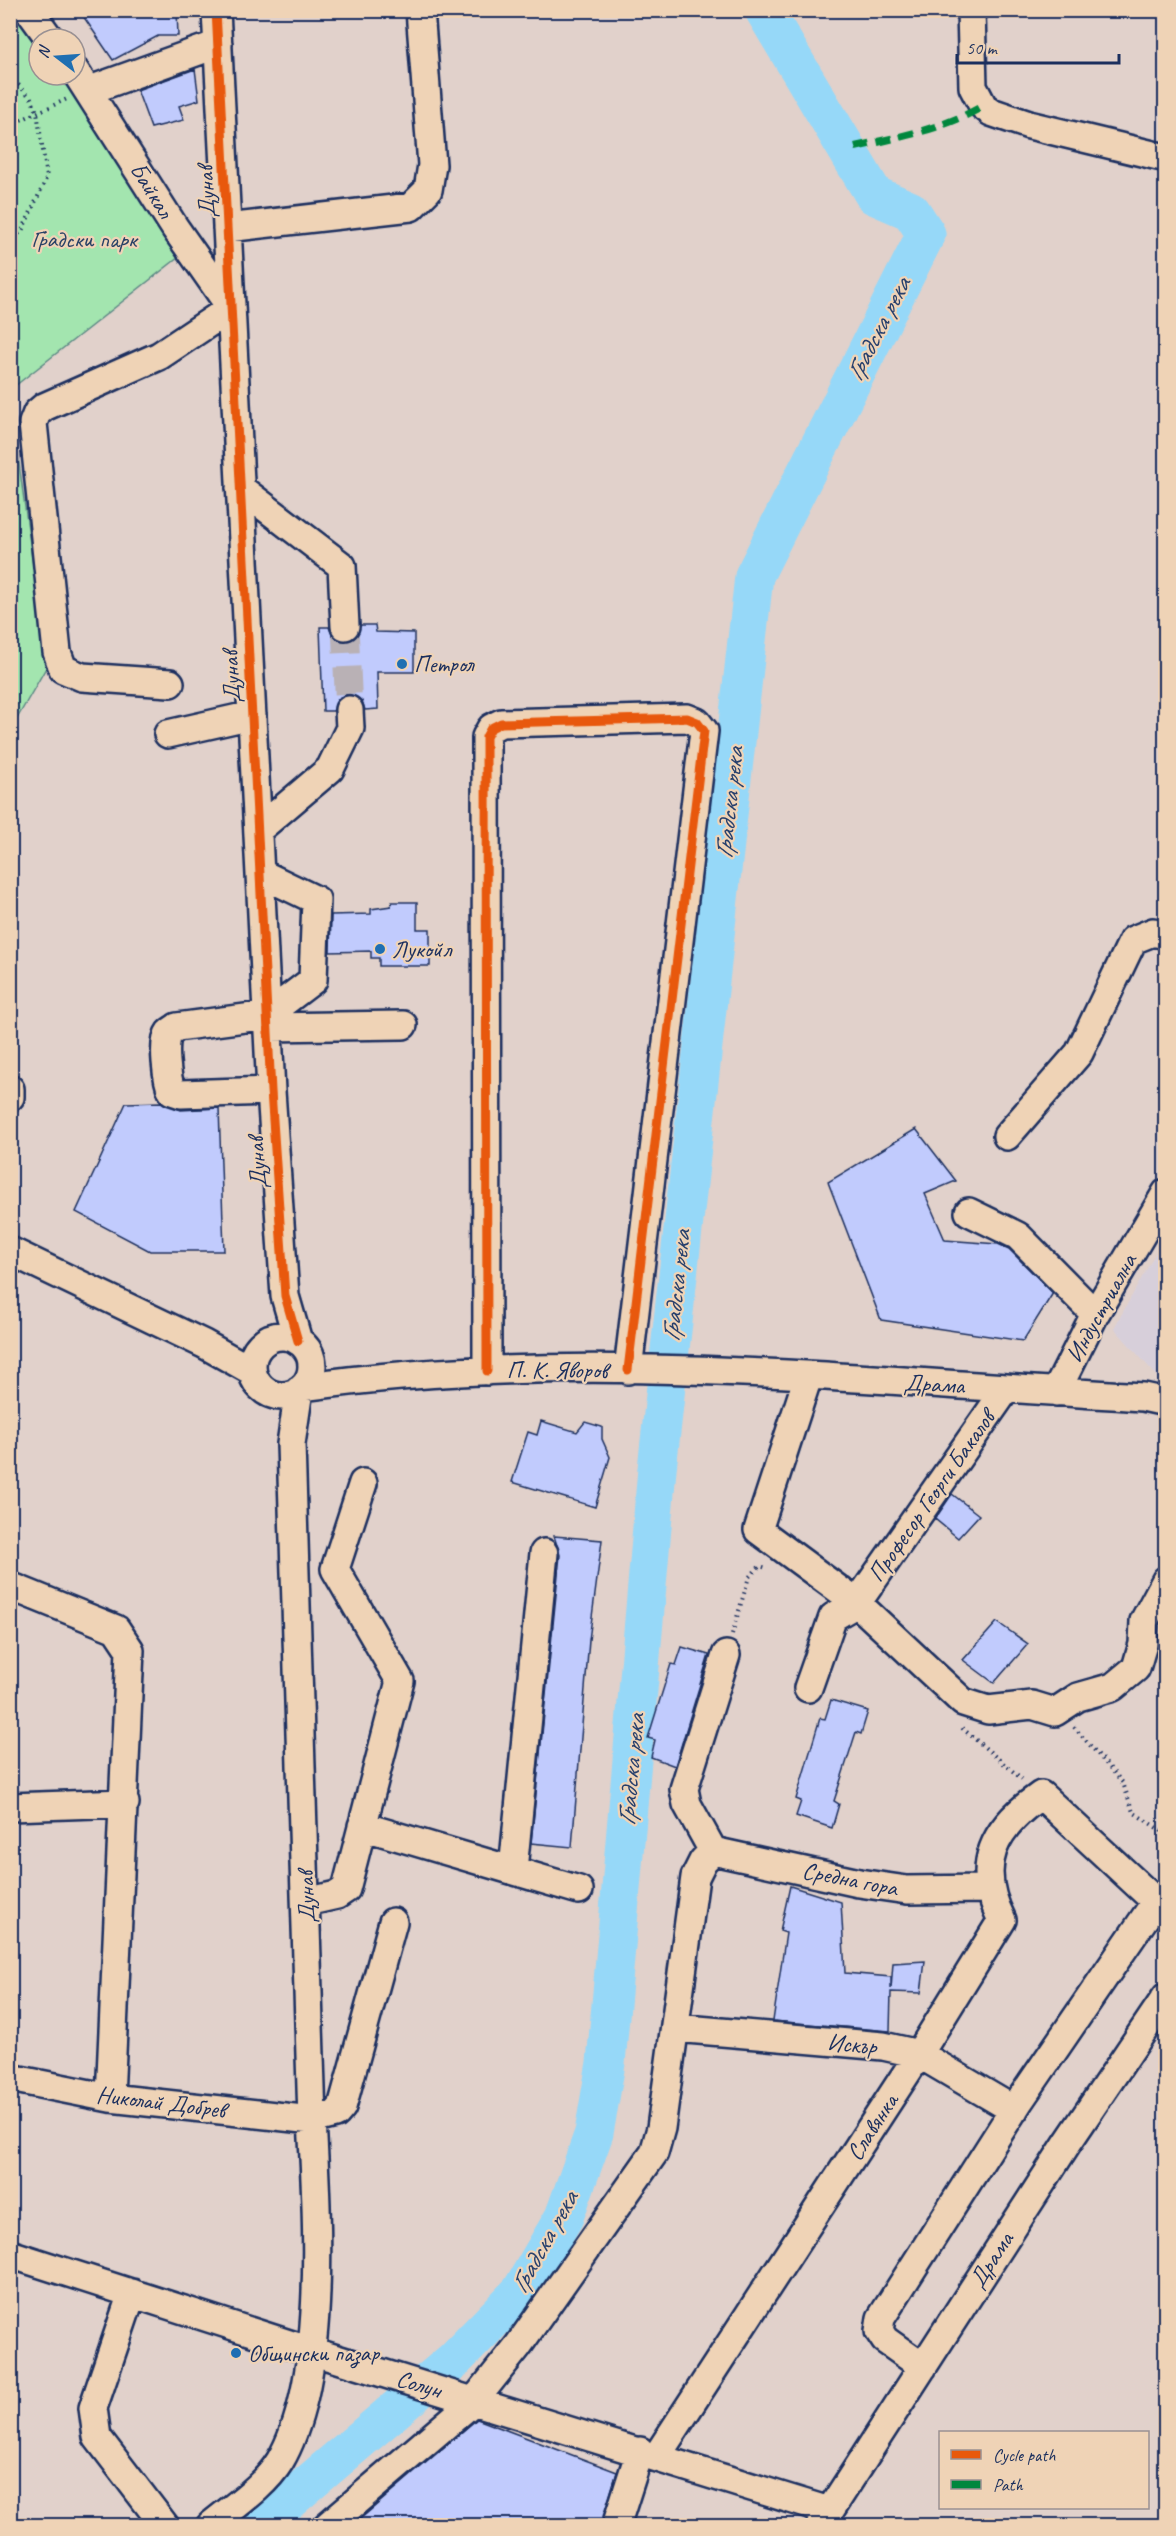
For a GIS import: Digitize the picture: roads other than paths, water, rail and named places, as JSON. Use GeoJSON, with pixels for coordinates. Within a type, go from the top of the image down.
{"type":"FeatureCollection","features":[{"type":"Feature","properties":{"kind":"street"},"geometry":{"type":"LineString","coordinates":[[28,10],[41,27]]}},
{"type":"Feature","properties":{"kind":"street","name":"Дунав"},"geometry":{"type":"LineString","coordinates":[[210,2526],[255,2489],[279,2463],[293,2435],[311,2351],[317,2229],[291,1444],[293,1391],[312,1370],[279,1351],[285,1296],[260,873],[216,10]]}},
{"type":"Feature","properties":{"kind":"street"},"geometry":{"type":"LineString","coordinates":[[227,228],[411,207],[428,190],[432,165],[420,10]]}},
{"type":"Feature","properties":{"kind":"street"},"geometry":{"type":"LineString","coordinates":[[971,10],[973,87],[983,106],[991,112],[1021,123],[1166,158]]}},
{"type":"Feature","properties":{"kind":"street"},"geometry":{"type":"LineString","coordinates":[[87,79],[218,44]]}},
{"type":"Feature","properties":{"kind":"street","name":"Байкал"},"geometry":{"type":"LineString","coordinates":[[86,87],[175,228],[231,308]]}},
{"type":"Feature","properties":{"kind":"street"},"geometry":{"type":"LineString","coordinates":[[170,683],[82,677],[63,669],[57,652],[33,423],[37,413],[44,407],[159,356],[231,308]]}},
{"type":"Feature","properties":{"kind":"street"},"geometry":{"type":"LineString","coordinates":[[240,488],[342,566],[345,626]]}},
{"type":"Feature","properties":{"kind":"street"},"geometry":{"type":"LineString","coordinates":[[258,830],[330,769],[350,728],[350,710]]}},
{"type":"Feature","properties":{"kind":"street"},"geometry":{"type":"LineString","coordinates":[[168,734],[252,715]]}},
{"type":"Feature","properties":{"kind":"street"},"geometry":{"type":"LineString","coordinates":[[487,1371],[486,737],[491,728],[501,723],[687,718],[697,722],[704,731],[628,1370]]}},
{"type":"Feature","properties":{"kind":"street"},"geometry":{"type":"LineString","coordinates":[[260,873],[316,900],[313,980],[268,1021]]}},
{"type":"Feature","properties":{"kind":"street"},"geometry":{"type":"LineString","coordinates":[[1006,1136],[1079,1053],[1133,940],[1154,932],[1166,935]]}},
{"type":"Feature","properties":{"kind":"street"},"geometry":{"type":"LineString","coordinates":[[272,1091],[181,1094],[172,1091],[168,1083],[166,1042],[169,1033],[177,1027],[268,1021],[403,1025]]}},
{"type":"Feature","properties":{"kind":"street"},"geometry":{"type":"LineString","coordinates":[[10,1089],[10,1096]]}},
{"type":"Feature","properties":{"kind":"street","name":"Индустриална"},"geometry":{"type":"LineString","coordinates":[[1056,1392],[1095,1314],[1166,1193]]}},
{"type":"Feature","properties":{"kind":"street"},"geometry":{"type":"LineString","coordinates":[[969,1212],[1018,1236],[1095,1314]]}},
{"type":"Feature","properties":{"kind":"street","name":"П. К. Яворов"},"geometry":{"type":"LineString","coordinates":[[10,1251],[204,1344],[279,1351],[378,1376]]}},
{"type":"Feature","properties":{"kind":"street"},"geometry":{"type":"LineString","coordinates":[[279,1351],[261,1387],[293,1391]]}},
{"type":"Feature","properties":{"kind":"street","name":"П. К. Яворов"},"geometry":{"type":"LineString","coordinates":[[293,1391],[378,1376],[487,1371],[702,1369]]}},
{"type":"Feature","properties":{"kind":"street","name":"Драма"},"geometry":{"type":"LineString","coordinates":[[702,1369],[1143,1397],[1166,1402]]}},
{"type":"Feature","properties":{"kind":"street"},"geometry":{"type":"LineString","coordinates":[[808,1377],[758,1530],[856,1604],[963,1702],[988,1710],[1032,1705],[1055,1712],[1077,1696],[1113,1687],[1136,1668],[1143,1644],[1144,1621],[1166,1580]]}},
{"type":"Feature","properties":{"kind":"street","name":"Професор Георги Бакалов"},"geometry":{"type":"LineString","coordinates":[[856,1604],[1006,1389]]}},
{"type":"Feature","properties":{"kind":"street"},"geometry":{"type":"LineString","coordinates":[[306,1902],[337,1895],[346,1889],[400,1681],[335,1569],[363,1482]]}},
{"type":"Feature","properties":{"kind":"street"},"geometry":{"type":"LineString","coordinates":[[513,1870],[544,1553]]}},
{"type":"Feature","properties":{"kind":"street"},"geometry":{"type":"LineString","coordinates":[[297,1572],[335,1569]]}},
{"type":"Feature","properties":{"kind":"street"},"geometry":{"type":"LineString","coordinates":[[10,1586],[116,1629],[130,1650],[125,1803],[110,2098]]}},
{"type":"Feature","properties":{"kind":"street"},"geometry":{"type":"LineString","coordinates":[[808,1688],[833,1617],[856,1604]]}},
{"type":"Feature","properties":{"kind":"street"},"geometry":{"type":"LineString","coordinates":[[327,2526],[474,2402],[518,2346],[654,2153],[661,2128],[695,1877],[703,1861],[713,1851],[687,1804],[684,1789],[726,1655]]}},
{"type":"Feature","properties":{"kind":"street"},"geometry":{"type":"LineString","coordinates":[[923,2367],[885,2340],[879,2331],[881,2318],[1014,2110],[1160,1907],[1041,1795],[1017,1812],[998,1838],[989,1869],[988,1888]]}},
{"type":"Feature","properties":{"kind":"street"},"geometry":{"type":"LineString","coordinates":[[10,1807],[125,1803]]}},
{"type":"Feature","properties":{"kind":"street"},"geometry":{"type":"LineString","coordinates":[[362,1826],[579,1890]]}},
{"type":"Feature","properties":{"kind":"street","name":"Средна гора"},"geometry":{"type":"LineString","coordinates":[[713,1851],[859,1883],[907,1890],[988,1888]]}},
{"type":"Feature","properties":{"kind":"street","name":"Славянка"},"geometry":{"type":"LineString","coordinates":[[616,2526],[649,2453],[919,2055],[1002,1920],[988,1888]]}},
{"type":"Feature","properties":{"kind":"street"},"geometry":{"type":"LineString","coordinates":[[312,2120],[336,2114],[342,2107],[393,1922]]}},
{"type":"Feature","properties":{"kind":"street","name":"Драма"},"geometry":{"type":"LineString","coordinates":[[825,2518],[1068,2142],[1166,1997]]}},
{"type":"Feature","properties":{"kind":"street","name":"Искър"},"geometry":{"type":"LineString","coordinates":[[675,2028],[883,2046],[919,2055],[1014,2110]]}},
{"type":"Feature","properties":{"kind":"street","name":"Николай Добрев"},"geometry":{"type":"LineString","coordinates":[[10,2078],[110,2098],[312,2120]]}},
{"type":"Feature","properties":{"kind":"street","name":"Солун"},"geometry":{"type":"LineString","coordinates":[[10,2254],[474,2402],[649,2453],[825,2518]]}},
{"type":"Feature","properties":{"kind":"street"},"geometry":{"type":"LineString","coordinates":[[132,2293],[93,2408],[97,2437],[165,2526]]}},
{"type":"Feature","properties":{"kind":"waterway","name":"Градска река"},"geometry":{"type":"LineString","coordinates":[[259,2526],[454,2360],[521,2291],[564,2217],[594,2133],[606,2063],[657,1469],[754,576],[926,234],[911,211],[874,195],[764,10]]}},
{"type":"Feature","properties":{"kind":"tunnel"},"geometry":{"type":"LineString","coordinates":[[345,626],[349,710]]}},
{"type":"Feature","properties":{"kind":"place","name":"Петрол"},"geometry":{"type":"Point","coordinates":[402,664]}},
{"type":"Feature","properties":{"kind":"place","name":"Лукойл"},"geometry":{"type":"Point","coordinates":[380,949]}},
{"type":"Feature","properties":{"kind":"place","name":"Общински пазар"},"geometry":{"type":"Point","coordinates":[236,2353]}},
{"type":"Feature","properties":{"kind":"park label","name":"Градски парк"},"geometry":{"type":"Point","coordinates":[84,239]}}]}
